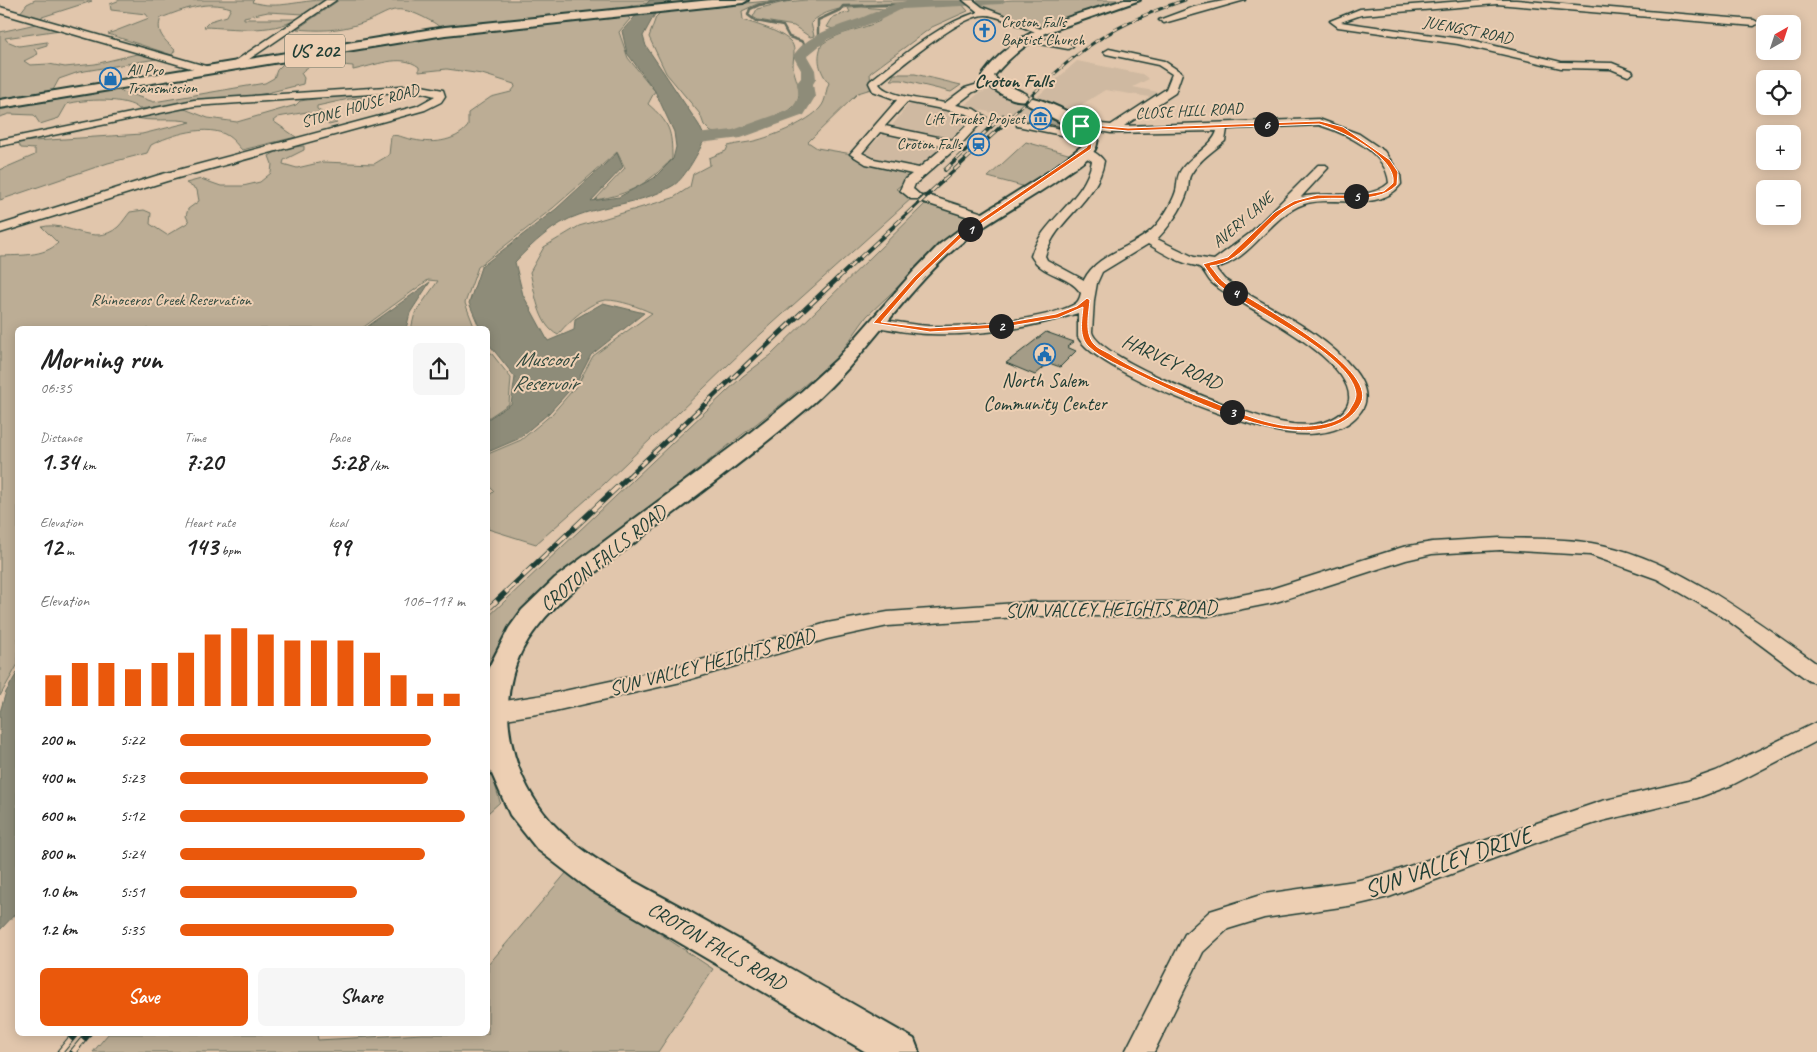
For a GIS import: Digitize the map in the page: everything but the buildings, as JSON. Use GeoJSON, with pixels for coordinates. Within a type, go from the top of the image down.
{"type":"FeatureCollection","features":[{"type":"Feature","properties":{"kind":"main road","name":"US 202"},"geometry":{"type":"LineString","coordinates":[[0,104],[444,31],[743,0]]}},
{"type":"Feature","properties":{"kind":"main road"},"geometry":{"type":"LineString","coordinates":[[1089,145],[1081,126],[992,84],[989,80],[989,73],[1028,39],[1041,31],[1135,0]]}},
{"type":"Feature","properties":{"kind":"main road","name":"CROTON FALLS ROAD"},"geometry":{"type":"LineString","coordinates":[[901,1052],[607,882],[554,844],[534,826],[508,782],[500,758],[494,712],[500,671],[508,651],[520,632],[550,598],[591,563],[809,396],[845,362],[932,262],[961,235],[1089,145]]}},
{"type":"Feature","properties":{"kind":"street"},"geometry":{"type":"LineString","coordinates":[[236,64],[332,0]]}},
{"type":"Feature","properties":{"kind":"street"},"geometry":{"type":"LineString","coordinates":[[966,0],[974,7],[985,12],[1041,31]]}},
{"type":"Feature","properties":{"kind":"street"},"geometry":{"type":"LineString","coordinates":[[1164,20],[1197,9],[1241,0]]}},
{"type":"Feature","properties":{"kind":"street","name":"JUENGST ROAD"},"geometry":{"type":"LineString","coordinates":[[1628,73],[1617,67],[1562,66],[1474,44],[1372,30],[1335,22],[1342,17],[1360,12],[1496,0],[1754,23]]}},
{"type":"Feature","properties":{"kind":"street"},"geometry":{"type":"LineString","coordinates":[[0,10],[205,69]]}},
{"type":"Feature","properties":{"kind":"street"},"geometry":{"type":"LineString","coordinates":[[984,218],[908,194],[906,186],[954,144],[981,117],[952,102],[904,99],[882,92],[874,86],[874,83],[942,31],[964,19],[985,12]]}},
{"type":"Feature","properties":{"kind":"street"},"geometry":{"type":"LineString","coordinates":[[1028,39],[1068,46]]}},
{"type":"Feature","properties":{"kind":"street"},"geometry":{"type":"LineString","coordinates":[[1089,145],[1171,91],[1177,73],[1161,63],[1109,52]]}},
{"type":"Feature","properties":{"kind":"street"},"geometry":{"type":"LineString","coordinates":[[952,102],[974,87],[992,84]]}},
{"type":"Feature","properties":{"kind":"street","name":"STONE HOUSE ROAD"},"geometry":{"type":"LineString","coordinates":[[0,143],[194,103],[416,88],[435,89],[439,92],[440,96],[420,108],[163,178],[0,229]]}},
{"type":"Feature","properties":{"kind":"street"},"geometry":{"type":"LineString","coordinates":[[904,99],[856,151],[858,157],[870,162],[922,172]]}},
{"type":"Feature","properties":{"kind":"street","name":"CLOSE HILL ROAD"},"geometry":{"type":"LineString","coordinates":[[1081,126],[1116,127],[1128,130],[1312,122],[1327,124],[1348,132],[1381,155],[1395,172],[1395,184],[1386,193],[1362,196],[1317,197],[1286,207]]}},
{"type":"Feature","properties":{"kind":"street"},"geometry":{"type":"LineString","coordinates":[[1021,124],[1089,145],[1098,161],[1097,172],[1089,187],[1041,245],[1038,256],[1049,268],[1080,281],[1088,297]]}},
{"type":"Feature","properties":{"kind":"street"},"geometry":{"type":"LineString","coordinates":[[877,323],[930,330],[999,326],[1058,316],[1080,308],[1088,297],[1096,270],[1148,239],[1171,212],[1182,191],[1182,180],[1187,170],[1197,158],[1221,139],[1223,131],[1219,126]]}},
{"type":"Feature","properties":{"kind":"street"},"geometry":{"type":"LineString","coordinates":[[878,128],[954,144]]}},
{"type":"Feature","properties":{"kind":"street","name":"AVERY LANE"},"geometry":{"type":"LineString","coordinates":[[1148,239],[1183,257],[1206,264],[1217,264],[1230,258],[1286,207],[1322,168]]}},
{"type":"Feature","properties":{"kind":"street"},"geometry":{"type":"LineString","coordinates":[[1049,268],[1083,269],[1107,262]]}},
{"type":"Feature","properties":{"kind":"street","name":"HARVEY ROAD"},"geometry":{"type":"LineString","coordinates":[[1088,297],[1084,331],[1091,345],[1122,364],[1175,390],[1235,414],[1278,427],[1326,426],[1348,416],[1359,401],[1359,392],[1353,378],[1341,363],[1318,345],[1226,287],[1214,278],[1206,264]]}},
{"type":"Feature","properties":{"kind":"street","name":"SUN VALLEY HEIGHTS ROAD"},"geometry":{"type":"LineString","coordinates":[[494,712],[550,703],[681,674],[828,631],[888,619],[1030,609],[1169,611],[1206,609],[1273,596],[1403,554],[1432,548],[1500,544],[1591,549],[1637,563],[1664,574],[1733,614],[1817,675]]}},
{"type":"Feature","properties":{"kind":"street","name":"SUN VALLEY DRIVE"},"geometry":{"type":"LineString","coordinates":[[1139,1052],[1194,943],[1219,920],[1264,906],[1355,893],[1389,885],[1539,831],[1602,811],[1689,790],[1724,778],[1817,731]]}},
{"type":"Feature","properties":{"kind":"shaded area"},"geometry":{"type":"Polygon","coordinates":[[[1077,61],[1142,74],[1149,79],[1133,87],[1163,93],[1156,98],[1105,90],[1070,112],[1036,98],[1077,61]]]}},
{"type":"Feature","properties":{"kind":"shaded area"},"geometry":{"type":"Polygon","coordinates":[[[990,90],[1000,92],[1058,117],[1080,130],[1073,131],[967,107],[966,104],[979,93],[990,90]]]}},
{"type":"Feature","properties":{"kind":"shaded area"},"geometry":{"type":"Polygon","coordinates":[[[917,103],[978,116],[925,167],[917,168],[870,159],[866,155],[866,150],[891,127],[908,105],[917,103]]]}},
{"type":"Feature","properties":{"kind":"green space"},"geometry":{"type":"Polygon","coordinates":[[[35,0],[92,1],[39,18],[20,13],[27,4],[35,0]]]}},
{"type":"Feature","properties":{"kind":"green space"},"geometry":{"type":"Polygon","coordinates":[[[120,0],[254,0],[252,2],[280,5],[325,0],[304,14],[268,12],[244,17],[244,19],[297,19],[276,27],[239,29],[204,27],[210,21],[227,16],[231,8],[213,5],[196,7],[161,18],[159,23],[160,32],[175,50],[172,55],[108,34],[149,18],[146,14],[111,10],[110,4],[120,0]]]}},
{"type":"Feature","properties":{"kind":"green space"},"geometry":{"type":"Polygon","coordinates":[[[339,0],[727,0],[665,6],[670,1],[633,5],[624,9],[442,30],[436,24],[412,12],[396,10],[343,28],[297,29],[339,0]]]}},
{"type":"Feature","properties":{"kind":"green space"},"geometry":{"type":"Polygon","coordinates":[[[779,0],[757,4],[742,11],[743,20],[784,36],[791,42],[794,48],[793,66],[799,91],[798,100],[784,114],[759,126],[732,133],[711,132],[704,125],[700,114],[666,73],[649,37],[656,17],[662,11],[779,0]]]}},
{"type":"Feature","properties":{"kind":"green space"},"geometry":{"type":"Polygon","coordinates":[[[807,0],[929,0],[865,5],[833,11],[820,16],[811,23],[814,36],[810,37],[794,26],[758,20],[753,17],[757,9],[784,2],[807,0]]]}},
{"type":"Feature","properties":{"kind":"green space"},"geometry":{"type":"Polygon","coordinates":[[[1122,0],[1042,26],[1008,18],[976,2],[1122,0]]]}},
{"type":"Feature","properties":{"kind":"green space"},"geometry":{"type":"Polygon","coordinates":[[[961,3],[968,11],[932,27],[870,73],[871,89],[858,93],[808,142],[817,148],[852,154],[852,157],[915,174],[896,189],[912,198],[752,342],[604,484],[536,544],[490,530],[490,495],[494,491],[490,487],[490,453],[521,440],[552,414],[578,384],[593,356],[652,313],[635,306],[611,300],[600,301],[579,313],[558,335],[546,324],[538,307],[530,272],[544,247],[579,226],[673,198],[690,187],[693,174],[710,165],[709,158],[726,151],[728,146],[765,138],[808,118],[822,105],[829,83],[823,74],[819,59],[822,44],[843,33],[880,21],[879,17],[901,7],[961,3]]]}},
{"type":"Feature","properties":{"kind":"green space"},"geometry":{"type":"Polygon","coordinates":[[[848,8],[884,9],[872,16],[833,29],[827,27],[833,17],[850,12],[848,8]]]}},
{"type":"Feature","properties":{"kind":"green space","name":"Rhinoceros Creek Reservation"},"geometry":{"type":"Polygon","coordinates":[[[627,16],[630,19],[619,32],[628,58],[655,91],[648,104],[661,117],[668,128],[672,159],[638,187],[619,195],[595,200],[625,168],[617,152],[553,208],[478,267],[465,303],[474,326],[412,326],[415,313],[438,281],[428,280],[365,326],[15,326],[15,669],[0,696],[0,256],[39,253],[52,248],[58,243],[42,227],[61,227],[99,235],[109,233],[118,227],[130,212],[144,210],[151,213],[150,224],[167,235],[189,222],[186,216],[188,209],[199,201],[197,190],[186,183],[201,179],[221,186],[243,186],[260,182],[271,173],[272,164],[269,156],[282,150],[300,146],[304,146],[304,150],[284,160],[283,164],[297,168],[323,162],[374,164],[389,155],[391,136],[433,142],[449,139],[463,132],[468,126],[468,113],[491,97],[511,92],[515,87],[514,84],[482,74],[447,69],[419,72],[419,67],[404,61],[387,62],[353,70],[353,66],[318,64],[301,73],[304,78],[303,84],[263,94],[139,109],[125,102],[94,100],[74,102],[67,104],[59,118],[40,124],[34,115],[9,114],[0,117],[0,107],[115,89],[154,102],[265,83],[274,78],[277,70],[284,63],[316,54],[454,34],[627,16]]]}},
{"type":"Feature","properties":{"kind":"green space"},"geometry":{"type":"Polygon","coordinates":[[[36,24],[60,30],[5,38],[7,41],[19,46],[47,42],[47,45],[34,49],[38,54],[24,61],[30,65],[49,64],[65,67],[95,64],[141,53],[156,59],[79,72],[59,79],[52,92],[0,101],[0,32],[36,24]]]}},
{"type":"Feature","properties":{"kind":"green space"},"geometry":{"type":"Polygon","coordinates":[[[894,74],[915,74],[961,85],[951,92],[902,80],[891,80],[894,74]]]}},
{"type":"Feature","properties":{"kind":"green space"},"geometry":{"type":"Polygon","coordinates":[[[341,95],[371,95],[379,97],[349,99],[317,106],[317,109],[337,123],[329,125],[307,112],[278,117],[273,121],[296,137],[242,150],[230,137],[220,132],[200,130],[178,134],[151,145],[147,153],[108,163],[0,200],[0,170],[35,155],[35,149],[21,148],[18,142],[142,134],[191,122],[147,120],[135,117],[182,108],[208,118],[237,122],[296,105],[300,101],[341,95]]]}},
{"type":"Feature","properties":{"kind":"green space"},"geometry":{"type":"Polygon","coordinates":[[[1026,142],[1075,156],[1026,187],[988,177],[1026,142]]]}},
{"type":"Feature","properties":{"kind":"green space"},"geometry":{"type":"Polygon","coordinates":[[[925,204],[941,207],[966,216],[961,227],[867,316],[837,358],[783,403],[567,571],[532,602],[491,659],[490,664],[490,615],[743,376],[771,355],[925,204]]]}},
{"type":"Feature","properties":{"kind":"green space"},"geometry":{"type":"Polygon","coordinates":[[[490,352],[511,378],[509,404],[490,417],[490,352]]]}},
{"type":"Feature","properties":{"kind":"green space"},"geometry":{"type":"Polygon","coordinates":[[[490,763],[491,771],[500,802],[490,811],[490,763]]]}},
{"type":"Feature","properties":{"kind":"green space"},"geometry":{"type":"Polygon","coordinates":[[[567,872],[713,969],[658,1052],[93,1052],[106,1036],[317,1036],[318,1040],[387,1036],[490,1036],[490,963],[567,872]]]}},
{"type":"Feature","properties":{"kind":"water","name":"Muscoot Reservoir"},"geometry":{"type":"Polygon","coordinates":[[[650,0],[671,0],[655,14],[643,36],[646,46],[699,125],[705,138],[687,170],[674,185],[651,196],[591,211],[561,223],[544,235],[515,262],[523,295],[548,341],[574,330],[575,319],[603,303],[644,313],[591,355],[577,382],[549,413],[518,439],[490,451],[490,418],[511,404],[515,377],[490,346],[490,326],[479,326],[469,303],[481,267],[556,209],[617,153],[623,167],[591,201],[619,197],[654,178],[673,159],[676,147],[674,132],[655,91],[627,53],[622,31],[650,0]]]}},
{"type":"Feature","properties":{"kind":"water"},"geometry":{"type":"Polygon","coordinates":[[[430,282],[410,313],[407,326],[368,326],[430,282]]]}},
{"type":"Feature","properties":{"kind":"water"},"geometry":{"type":"Polygon","coordinates":[[[15,676],[15,914],[0,930],[0,712],[6,692],[15,676]]]}},
{"type":"Feature","properties":{"kind":"waterway"},"geometry":{"type":"LineString","coordinates":[[791,0],[759,5],[750,9],[748,15],[756,21],[783,26],[789,37],[801,41],[806,46]]}},
{"type":"Feature","properties":{"kind":"waterway"},"geometry":{"type":"LineString","coordinates":[[680,117],[691,139],[735,135],[798,112],[807,97],[805,83],[809,79],[808,70],[800,56],[814,41],[823,36],[863,22],[901,5],[1001,0]]}},
{"type":"Feature","properties":{"kind":"waterway"},"geometry":{"type":"LineString","coordinates":[[818,39],[818,20],[840,10],[843,6],[898,5]]}},
{"type":"Feature","properties":{"kind":"railway"},"geometry":{"type":"LineString","coordinates":[[1006,122],[1046,81],[1086,48],[1129,22],[1185,0]]}},
{"type":"Feature","properties":{"kind":"railway"},"geometry":{"type":"LineString","coordinates":[[994,123],[1003,115]]}},
{"type":"Feature","properties":{"kind":"railway"},"geometry":{"type":"LineString","coordinates":[[945,170],[996,122]]}},
{"type":"Feature","properties":{"kind":"railway"},"geometry":{"type":"LineString","coordinates":[[837,279],[1006,122]]}},
{"type":"Feature","properties":{"kind":"railway"},"geometry":{"type":"LineString","coordinates":[[627,478],[838,278]]}},
{"type":"Feature","properties":{"kind":"railway"},"geometry":{"type":"LineString","coordinates":[[490,607],[628,477]]}},
{"type":"Feature","properties":{"kind":"railway"},"geometry":{"type":"LineString","coordinates":[[60,1052],[73,1036]]}},
{"type":"Feature","properties":{"kind":"railway"},"geometry":{"type":"LineString","coordinates":[[73,1052],[86,1036]]}},
{"type":"Feature","properties":{"kind":"place","name":"Croton Falls Baptist Church"},"geometry":{"type":"Point","coordinates":[985,31]}},
{"type":"Feature","properties":{"kind":"place","name":"All Pro Transmission"},"geometry":{"type":"Point","coordinates":[111,79]}},
{"type":"Feature","properties":{"kind":"place","name":"Lift Trucks Project"},"geometry":{"type":"Point","coordinates":[1041,119]}},
{"type":"Feature","properties":{"kind":"place","name":"Croton Falls"},"geometry":{"type":"Point","coordinates":[978,144]}},
{"type":"Feature","properties":{"kind":"place","name":"North Salem Community Center"},"geometry":{"type":"Point","coordinates":[1045,354]}},
{"type":"Feature","properties":{"kind":"district","name":"Croton Falls"},"geometry":{"type":"Point","coordinates":[1014,81]}},
{"type":"Feature","properties":{"kind":"route"},"geometry":{"type":"LineString","coordinates":[[1320,122],[1342,128],[1388,161],[1395,172],[1396,178],[1395,184],[1386,193],[1362,196],[1317,197],[1296,202],[1276,214],[1236,254],[1217,264],[1206,264],[1214,278],[1220,283],[1318,345],[1331,354],[1350,372],[1359,392],[1359,401],[1355,409],[1348,416],[1326,426],[1311,428],[1278,427],[1235,414],[1175,390],[1122,364],[1091,345],[1086,339],[1084,331],[1087,300],[1080,308],[1074,311],[1022,324],[930,330],[877,323],[916,278],[961,235],[1089,148],[1091,138],[1081,126],[1116,127],[1128,130],[1320,122]]}}]}
